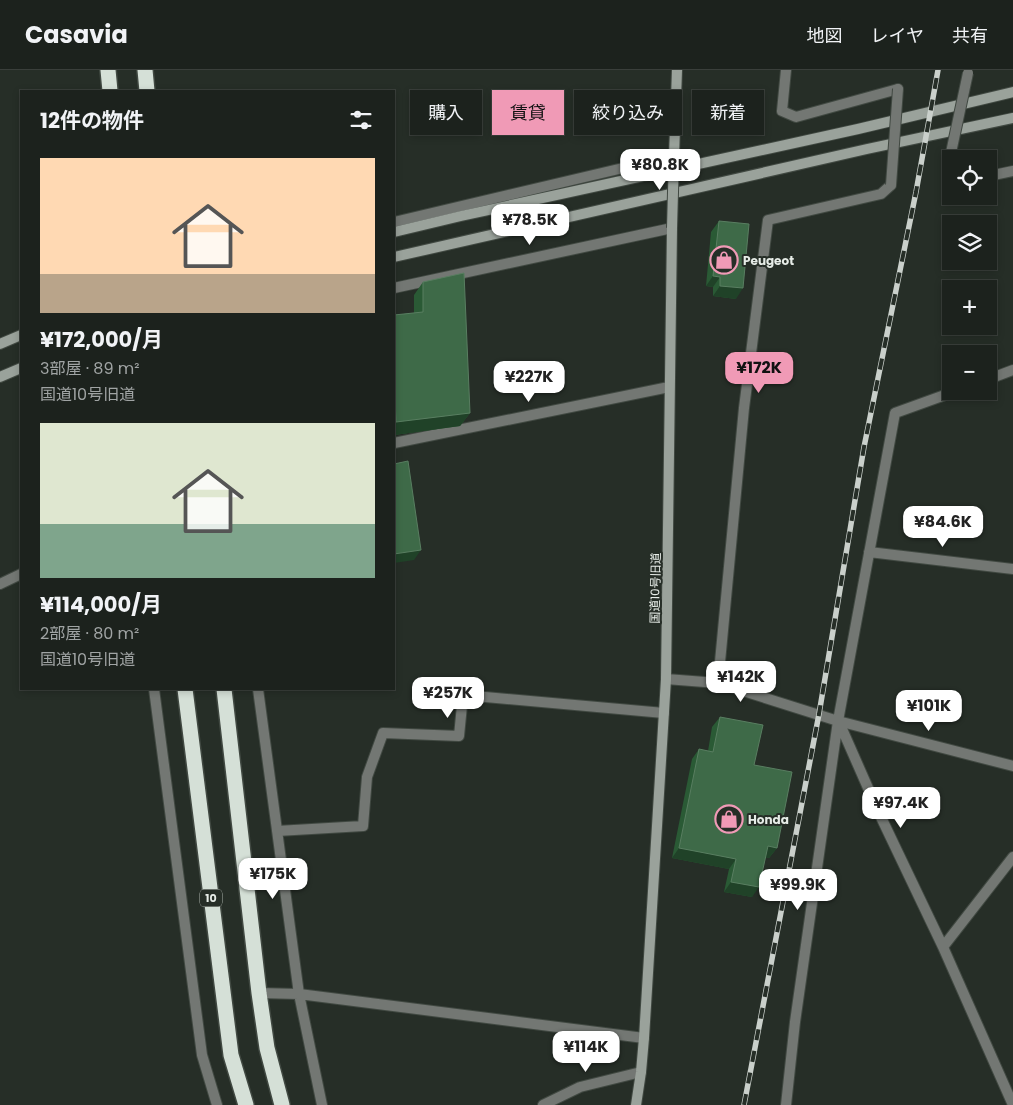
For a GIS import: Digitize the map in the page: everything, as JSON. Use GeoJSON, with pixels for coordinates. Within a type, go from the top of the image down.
{"type":"FeatureCollection","features":[{"type":"Feature","properties":{"kind":"highway"},"geometry":{"type":"LineString","coordinates":[[108,70],[110,90]]}},
{"type":"Feature","properties":{"kind":"highway"},"geometry":{"type":"LineString","coordinates":[[145,70],[147,90]]}},
{"type":"Feature","properties":{"kind":"highway","name":"10"},"geometry":{"type":"LineString","coordinates":[[185,690],[231,1055],[246,1105]]}},
{"type":"Feature","properties":{"kind":"highway"},"geometry":{"type":"LineString","coordinates":[[224,690],[258,993],[266,1048],[282,1105]]}},
{"type":"Feature","properties":{"kind":"street","name":"国道10号旧道"},"geometry":{"type":"LineString","coordinates":[[636,1105],[644,1038],[666,680],[672,228],[677,70]]}},
{"type":"Feature","properties":{"kind":"street"},"geometry":{"type":"LineString","coordinates":[[718,683],[744,408],[768,220],[882,194],[891,185],[898,90],[796,117],[782,111],[786,70]]}},
{"type":"Feature","properties":{"kind":"street"},"geometry":{"type":"LineString","coordinates":[[953,150],[968,72]]}},
{"type":"Feature","properties":{"kind":"street"},"geometry":{"type":"LineString","coordinates":[[395,232],[858,129],[1013,92]]}},
{"type":"Feature","properties":{"kind":"street"},"geometry":{"type":"LineString","coordinates":[[395,257],[1013,118]]}},
{"type":"Feature","properties":{"kind":"street"},"geometry":{"type":"LineString","coordinates":[[395,222],[674,156]]}},
{"type":"Feature","properties":{"kind":"street"},"geometry":{"type":"LineString","coordinates":[[997,174],[1013,171]]}},
{"type":"Feature","properties":{"kind":"street"},"geometry":{"type":"LineString","coordinates":[[395,288],[672,228]]}},
{"type":"Feature","properties":{"kind":"street"},"geometry":{"type":"LineString","coordinates":[[3,343],[20,334]]}},
{"type":"Feature","properties":{"kind":"street"},"geometry":{"type":"LineString","coordinates":[[0,377],[20,368]]}},
{"type":"Feature","properties":{"kind":"street"},"geometry":{"type":"LineString","coordinates":[[997,376],[1013,370]]}},
{"type":"Feature","properties":{"kind":"street"},"geometry":{"type":"LineString","coordinates":[[395,443],[670,387]]}},
{"type":"Feature","properties":{"kind":"street"},"geometry":{"type":"LineString","coordinates":[[786,1105],[795,1022],[838,721],[895,413],[942,396]]}},
{"type":"Feature","properties":{"kind":"street"},"geometry":{"type":"LineString","coordinates":[[869,552],[1013,569]]}},
{"type":"Feature","properties":{"kind":"street"},"geometry":{"type":"LineString","coordinates":[[0,584],[20,574]]}},
{"type":"Feature","properties":{"kind":"street"},"geometry":{"type":"LineString","coordinates":[[666,680],[718,683],[838,721],[1013,766]]}},
{"type":"Feature","properties":{"kind":"street"},"geometry":{"type":"LineString","coordinates":[[154,690],[202,1056],[217,1105]]}},
{"type":"Feature","properties":{"kind":"street"},"geometry":{"type":"LineString","coordinates":[[258,690],[299,994],[322,1105]]}},
{"type":"Feature","properties":{"kind":"street"},"geometry":{"type":"LineString","coordinates":[[277,831],[363,826],[368,777],[382,733],[459,736],[463,695],[664,713]]}},
{"type":"Feature","properties":{"kind":"street"},"geometry":{"type":"LineString","coordinates":[[838,721],[1013,1105]]}},
{"type":"Feature","properties":{"kind":"street"},"geometry":{"type":"LineString","coordinates":[[942,947],[1013,857]]}},
{"type":"Feature","properties":{"kind":"street"},"geometry":{"type":"LineString","coordinates":[[258,993],[299,994],[644,1038]]}},
{"type":"Feature","properties":{"kind":"street"},"geometry":{"type":"LineString","coordinates":[[542,1105],[580,1087],[641,1072]]}},
{"type":"Feature","properties":{"kind":"building","name":"Peugeot"},"geometry":{"type":"Polygon","coordinates":[[[719,221],[749,224],[743,288],[720,286],[720,277],[713,276],[719,221]]]}},
{"type":"Feature","properties":{"kind":"building"},"geometry":{"type":"Polygon","coordinates":[[[464,273],[470,413],[396,422],[395,315],[423,312],[423,282],[464,273]]]}},
{"type":"Feature","properties":{"kind":"building"},"geometry":{"type":"Polygon","coordinates":[[[408,461],[421,550],[395,554],[395,464],[408,461]]]}},
{"type":"Feature","properties":{"kind":"building","name":"Honda"},"geometry":{"type":"Polygon","coordinates":[[[720,717],[763,725],[754,765],[792,772],[777,848],[768,846],[759,887],[731,882],[736,859],[679,848],[699,749],[713,752],[720,717]]]}},
{"type":"Feature","properties":{"kind":"railway"},"geometry":{"type":"LineString","coordinates":[[744,1105],[819,714],[864,447],[916,192],[938,70]]}},
{"type":"Feature","properties":{"kind":"place","name":"Peugeot"},"geometry":{"type":"Point","coordinates":[724,260]}},
{"type":"Feature","properties":{"kind":"place","name":"Honda"},"geometry":{"type":"Point","coordinates":[729,819]}}]}
